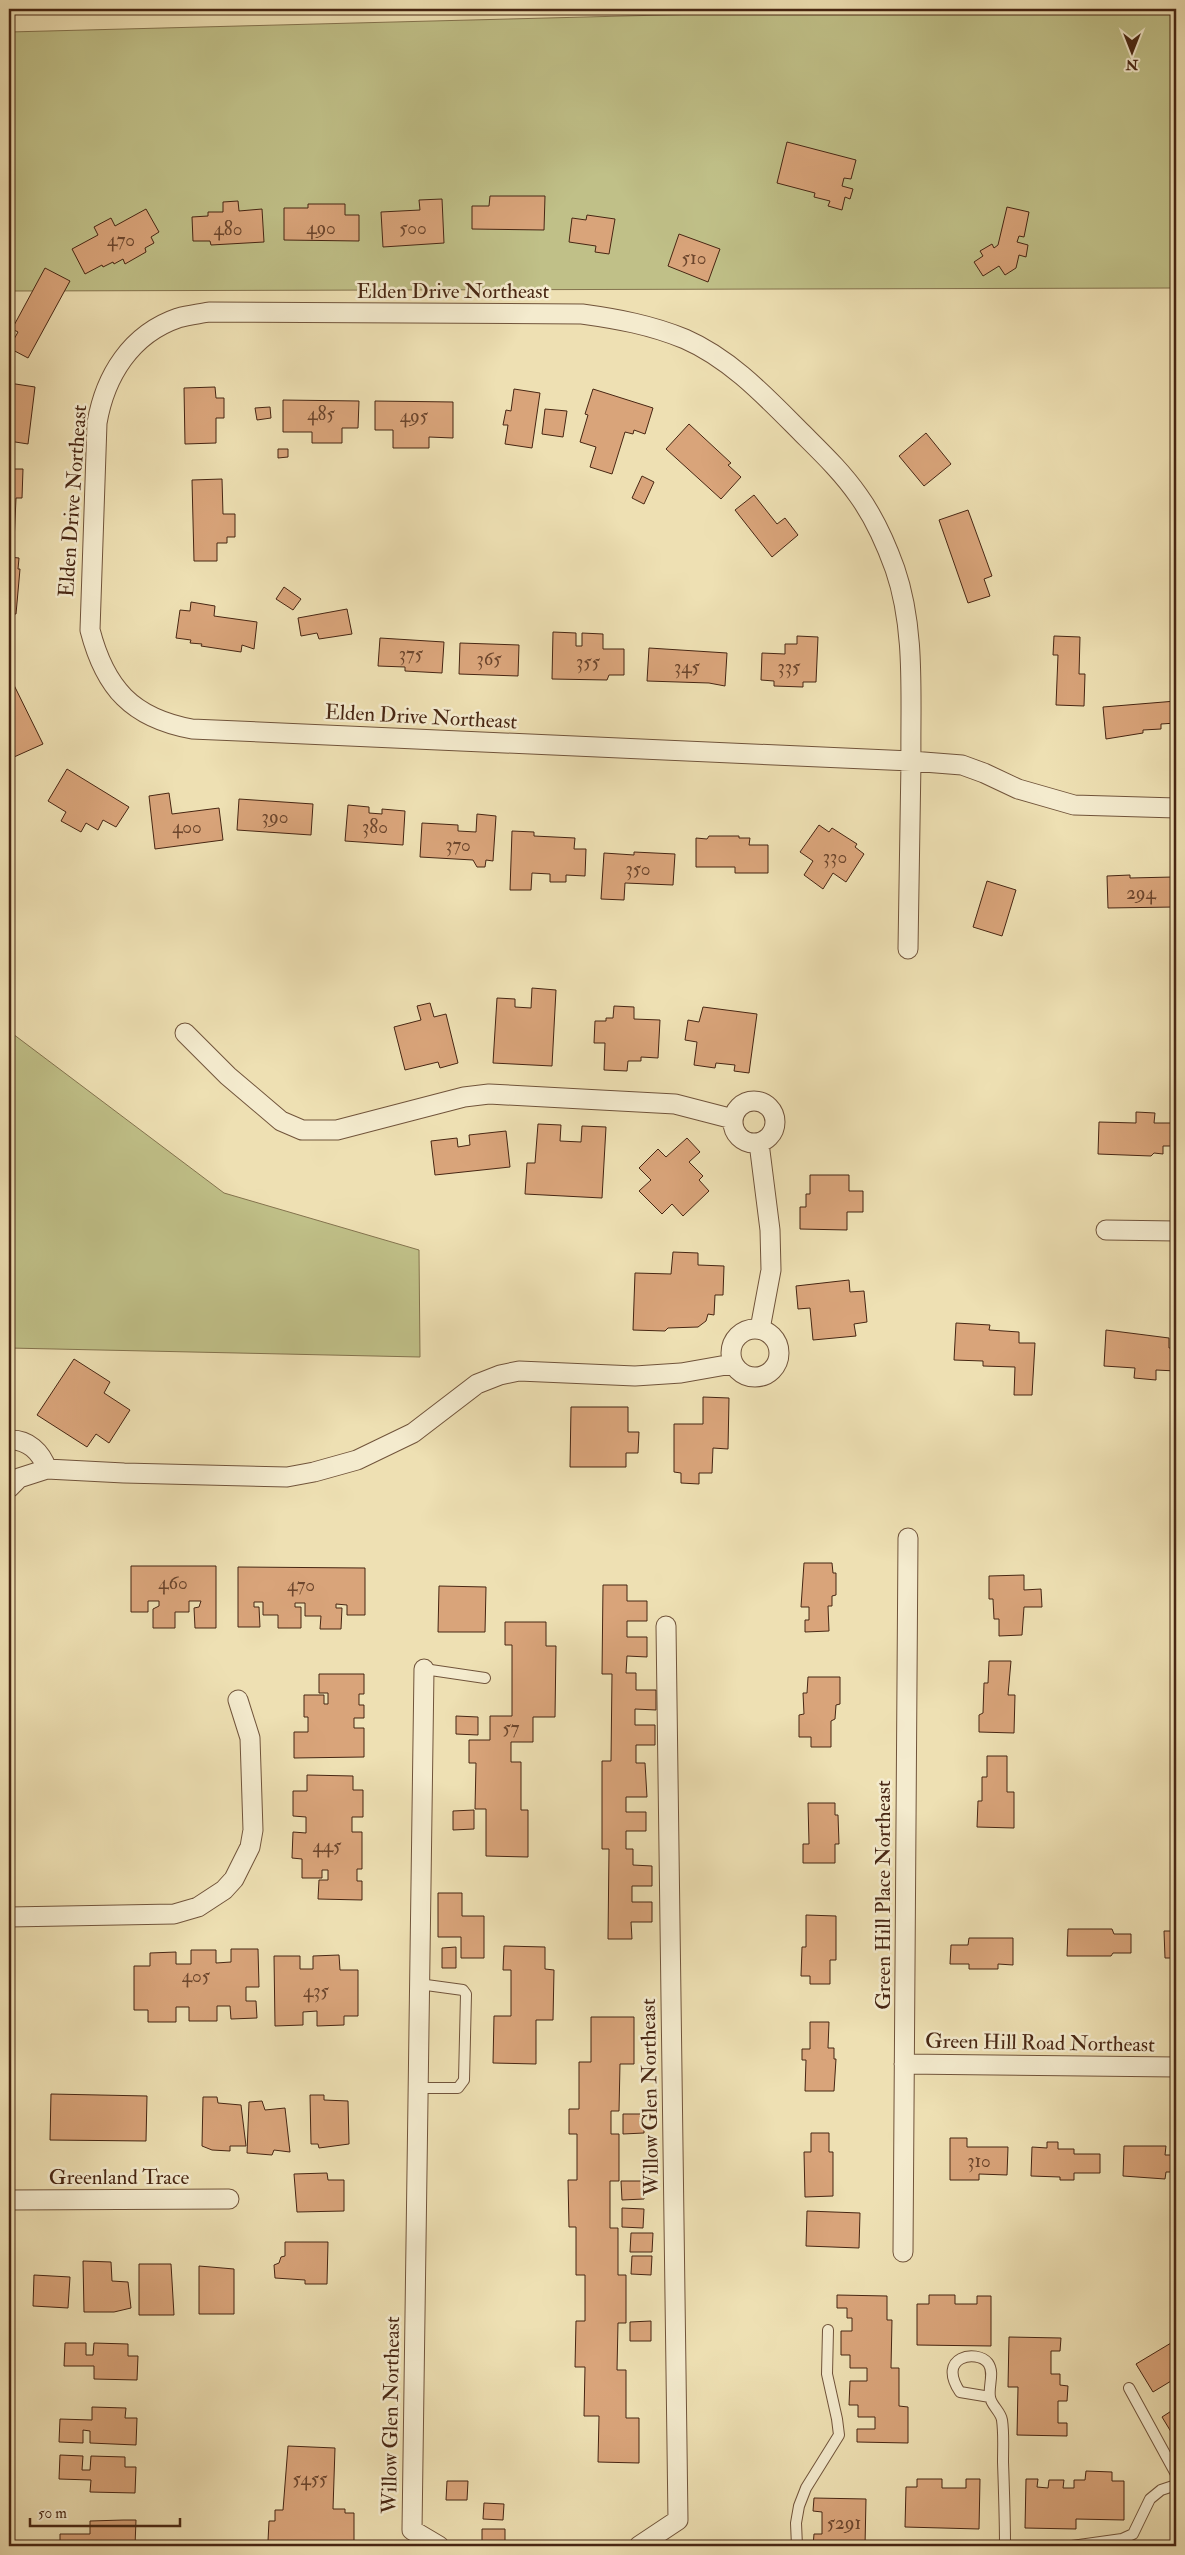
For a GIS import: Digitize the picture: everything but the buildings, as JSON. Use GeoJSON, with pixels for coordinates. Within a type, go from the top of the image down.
{"type":"FeatureCollection","features":[{"type":"Feature","properties":{"kind":"street","name":"Elden Drive Northeast"},"geometry":{"type":"LineString","coordinates":[[911,761],[907,618],[896,570],[876,525],[859,496],[840,472],[762,392],[724,362],[686,340],[635,322],[582,314],[209,312],[178,318],[148,333],[125,354],[108,380],[101,401],[97,423],[90,630],[97,658],[111,682],[131,704],[156,719],[192,729],[911,761],[962,765],[1018,789],[1074,805],[1100,808],[1176,808]]}},
{"type":"Feature","properties":{"kind":"street"},"geometry":{"type":"LineString","coordinates":[[908,949],[911,761]]}},
{"type":"Feature","properties":{"kind":"street"},"geometry":{"type":"LineString","coordinates":[[185,1033],[228,1076],[281,1121],[302,1130],[337,1130],[464,1097],[489,1094],[675,1104],[733,1119]]}},
{"type":"Feature","properties":{"kind":"street"},"geometry":{"type":"LineString","coordinates":[[748,1102],[764,1104],[770,1110],[775,1125],[772,1133],[759,1143],[743,1140],[737,1135],[733,1119],[741,1106],[748,1102]]}},
{"type":"Feature","properties":{"kind":"street"},"geometry":{"type":"LineString","coordinates":[[759,1143],[770,1230],[771,1270],[760,1329]]}},
{"type":"Feature","properties":{"kind":"street"},"geometry":{"type":"LineString","coordinates":[[1106,1230],[1176,1231]]}},
{"type":"Feature","properties":{"kind":"street"},"geometry":{"type":"LineString","coordinates":[[760,1329],[775,1339],[779,1356],[777,1365],[763,1376],[754,1378],[745,1376],[732,1364],[730,1355],[735,1338],[742,1332],[760,1329]]}},
{"type":"Feature","properties":{"kind":"street"},"geometry":{"type":"LineString","coordinates":[[9,1488],[19,1478],[47,1469],[124,1474],[287,1477],[314,1472],[357,1460],[413,1433],[477,1384],[500,1375],[519,1371],[635,1376],[681,1373],[732,1364]]}},
{"type":"Feature","properties":{"kind":"street"},"geometry":{"type":"LineString","coordinates":[[9,1440],[33,1446],[43,1458],[47,1469]]}},
{"type":"Feature","properties":{"kind":"street","name":"Green Hill Place Northeast"},"geometry":{"type":"LineString","coordinates":[[903,2252],[908,1538]]}},
{"type":"Feature","properties":{"kind":"street","name":"Willow Glen Northeast"},"geometry":{"type":"LineString","coordinates":[[638,2546],[678,2520],[666,1626]]}},
{"type":"Feature","properties":{"kind":"street","name":"Willow Glen Northeast"},"geometry":{"type":"LineString","coordinates":[[424,1669],[412,2530],[439,2546]]}},
{"type":"Feature","properties":{"kind":"street"},"geometry":{"type":"LineString","coordinates":[[9,1917],[174,1914],[198,1907],[224,1890],[244,1864],[253,1830],[250,1738],[238,1700]]}},
{"type":"Feature","properties":{"kind":"street","name":"Green Hill Road Northeast"},"geometry":{"type":"LineString","coordinates":[[904,2064],[1176,2067]]}},
{"type":"Feature","properties":{"kind":"street","name":"Greenland Trace"},"geometry":{"type":"LineString","coordinates":[[9,2200],[230,2199]]}},
{"type":"Feature","properties":{"kind":"lane"},"geometry":{"type":"LineString","coordinates":[[424,1669],[485,1678]]}},
{"type":"Feature","properties":{"kind":"lane"},"geometry":{"type":"LineString","coordinates":[[418,2088],[458,2088],[464,2080],[466,1994],[462,1990],[419,1984]]}},
{"type":"Feature","properties":{"kind":"lane"},"geometry":{"type":"LineString","coordinates":[[797,2546],[796,2523],[799,2506],[806,2488],[839,2435],[838,2419],[827,2374],[828,2330]]}},
{"type":"Feature","properties":{"kind":"lane"},"geometry":{"type":"LineString","coordinates":[[990,2397],[960,2392],[951,2372],[952,2366],[957,2360],[982,2359],[988,2364],[991,2380],[990,2397],[1002,2418],[1006,2546]]}},
{"type":"Feature","properties":{"kind":"lane"},"geometry":{"type":"LineString","coordinates":[[1129,2388],[1176,2474]]}},
{"type":"Feature","properties":{"kind":"lane"},"geometry":{"type":"LineString","coordinates":[[1072,2546],[1122,2540],[1133,2534],[1150,2499],[1161,2490],[1176,2485]]}},
{"type":"Feature","properties":{"kind":"green space"},"geometry":{"type":"Polygon","coordinates":[[[894,9],[1176,9],[1176,288],[9,291],[9,32],[894,9]]]}},
{"type":"Feature","properties":{"kind":"green space"},"geometry":{"type":"Polygon","coordinates":[[[9,1031],[224,1193],[419,1250],[420,1357],[9,1348],[9,1031]]]}}]}
